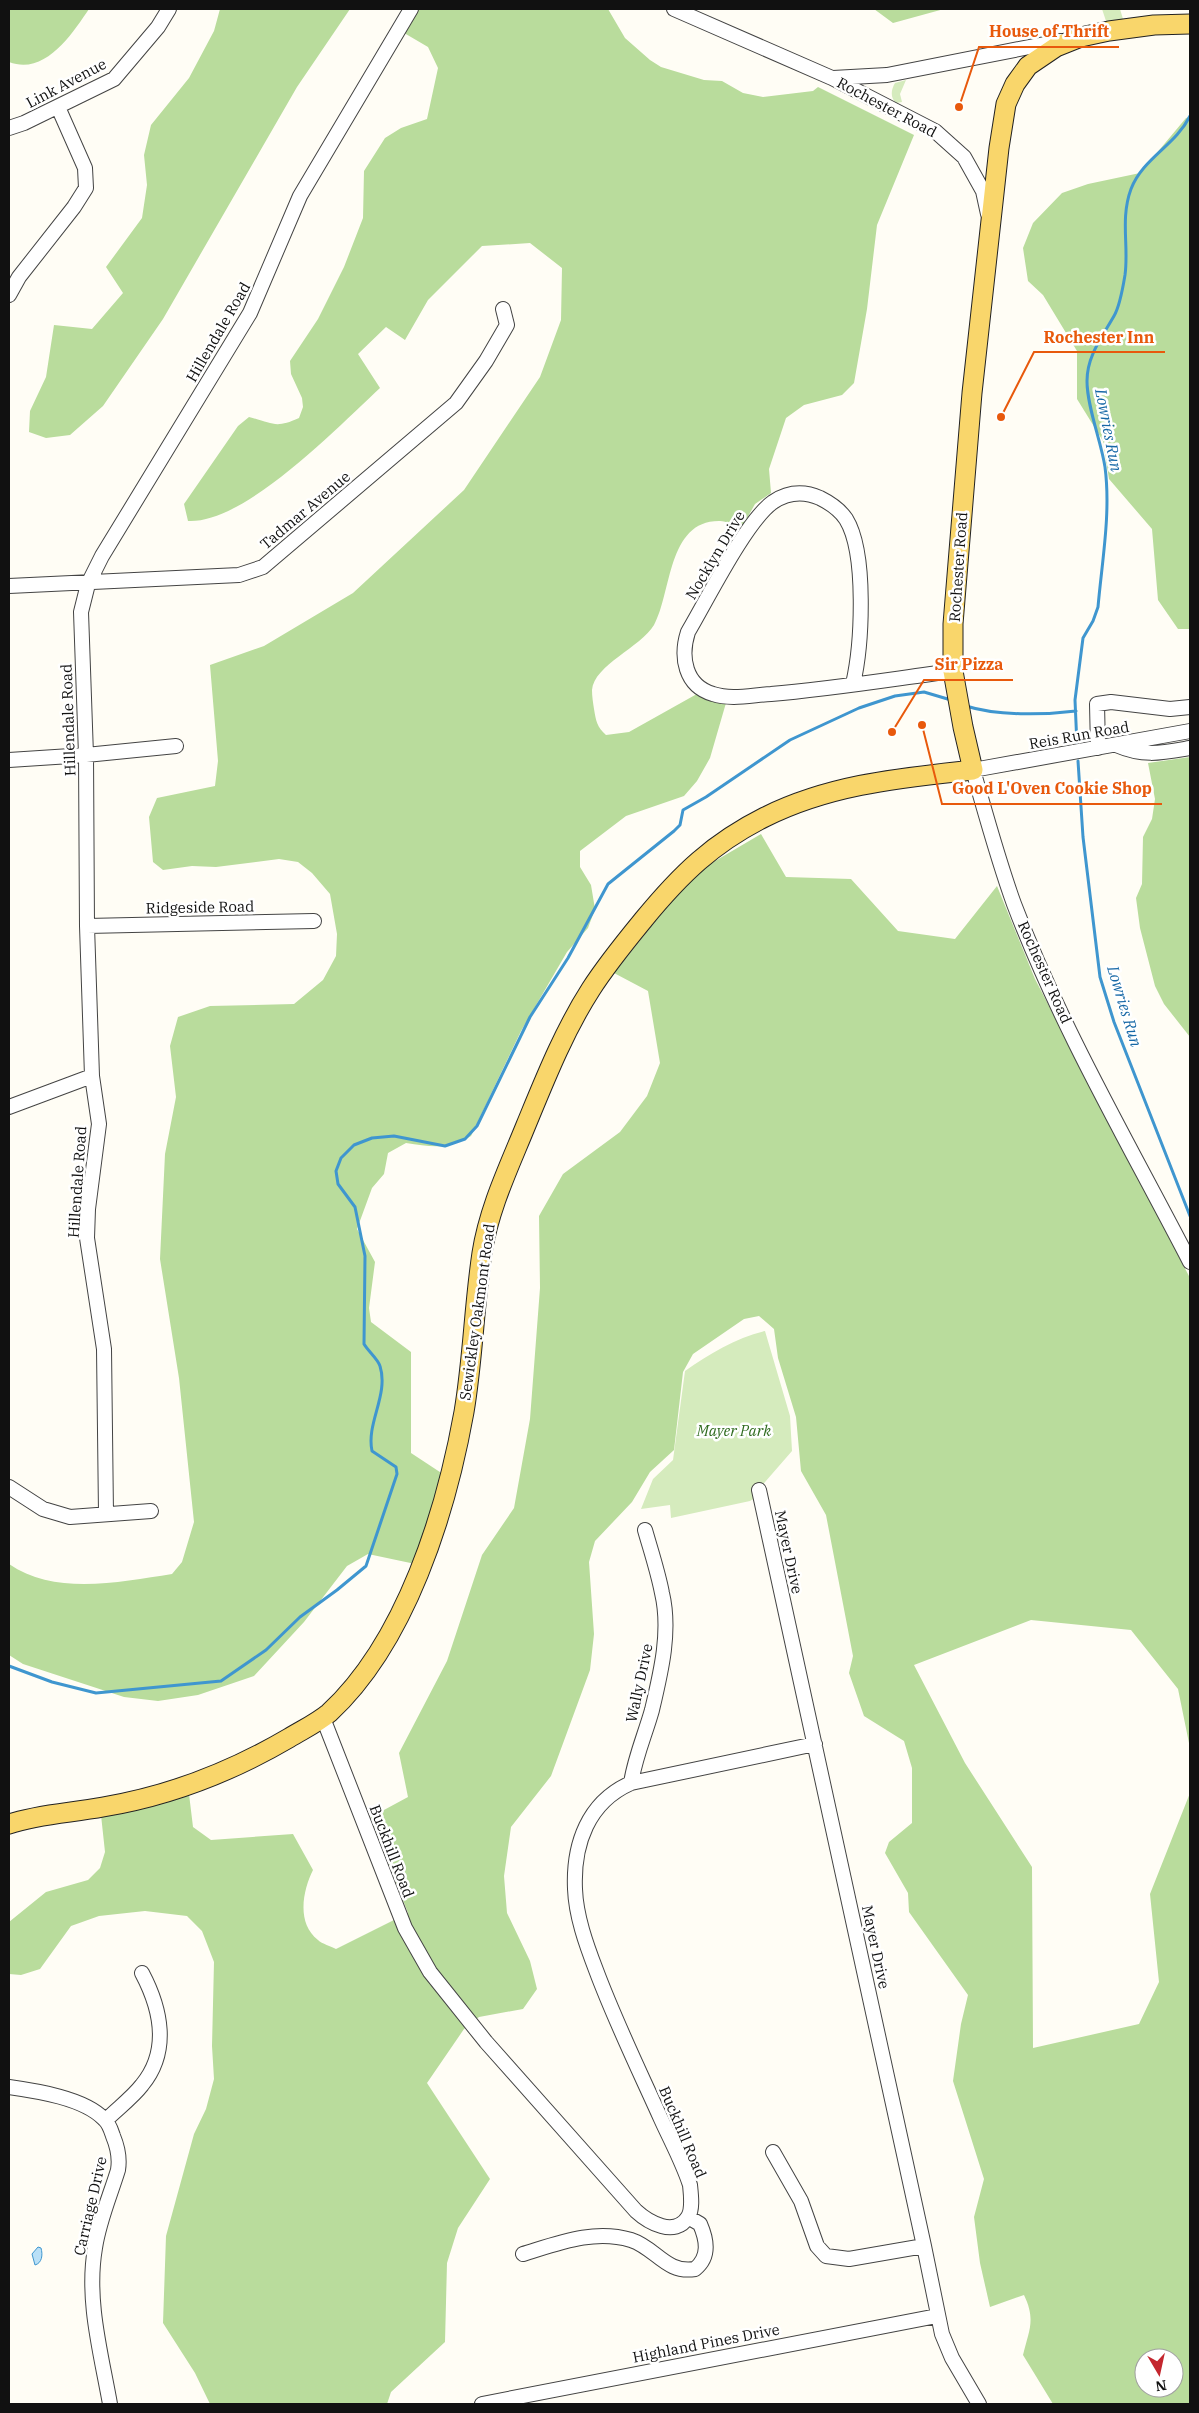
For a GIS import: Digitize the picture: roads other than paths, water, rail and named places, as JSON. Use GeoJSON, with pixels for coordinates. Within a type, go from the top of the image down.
{"type":"FeatureCollection","features":[{"type":"Feature","properties":{"kind":"main road"},"geometry":{"type":"LineString","coordinates":[[991,232],[1003,115],[1010,95],[1021,75],[1036,59],[1056,47],[1080,37],[1133,27],[1190,24]]}},
{"type":"Feature","properties":{"kind":"main road","name":"Rochester Road"},"geometry":{"type":"LineString","coordinates":[[973,770],[958,704],[953,671],[955,590],[972,393],[991,232]]}},
{"type":"Feature","properties":{"kind":"main road","name":"Sewickley Oakmont Road"},"geometry":{"type":"LineString","coordinates":[[9,1824],[28,1818],[127,1803],[188,1786],[243,1763],[323,1718],[352,1688],[381,1649],[406,1600],[427,1546],[453,1462],[464,1412],[478,1282],[491,1214],[502,1182],[559,1049],[580,1007],[605,968],[687,869],[711,849],[756,822],[814,796],[846,787],[973,770]]}},
{"type":"Feature","properties":{"kind":"street","name":"Hillendale Road"},"geometry":{"type":"LineString","coordinates":[[106,1514],[104,1349],[87,1238],[88,1209],[99,1124],[92,1076],[87,926],[86,755],[81,612],[88,584],[102,556],[250,313],[300,196],[412,9]]}},
{"type":"Feature","properties":{"kind":"street","name":"Rochester Road"},"geometry":{"type":"LineString","coordinates":[[674,9],[832,78],[920,122],[950,142],[964,158],[983,191],[991,232]]}},
{"type":"Feature","properties":{"kind":"street","name":"Link Avenue"},"geometry":{"type":"LineString","coordinates":[[9,128],[58,107],[114,79],[138,52],[169,10]]}},
{"type":"Feature","properties":{"kind":"street"},"geometry":{"type":"LineString","coordinates":[[832,78],[887,75],[1080,37]]}},
{"type":"Feature","properties":{"kind":"street"},"geometry":{"type":"LineString","coordinates":[[9,295],[19,277],[74,208],[86,188],[85,168],[58,107]]}},
{"type":"Feature","properties":{"kind":"street","name":"Tadmar Avenue"},"geometry":{"type":"LineString","coordinates":[[9,586],[88,584],[239,575],[263,567],[456,403],[486,361],[507,325],[503,309]]}},
{"type":"Feature","properties":{"kind":"street","name":"Nocklyn Drive"},"geometry":{"type":"LineString","coordinates":[[853,684],[859,642],[860,579],[855,541],[851,528],[838,509],[810,494],[781,497],[759,514],[688,632],[684,645],[686,667],[695,684],[714,694],[728,696],[783,693],[853,684],[953,671]]}},
{"type":"Feature","properties":{"kind":"street"},"geometry":{"type":"LineString","coordinates":[[1098,748],[1097,704],[1112,702],[1170,709],[1190,707]]}},
{"type":"Feature","properties":{"kind":"street","name":"Reis Run Road"},"geometry":{"type":"LineString","coordinates":[[973,770],[1190,731]]}},
{"type":"Feature","properties":{"kind":"street"},"geometry":{"type":"LineString","coordinates":[[1116,745],[1134,753],[1147,754],[1190,748]]}},
{"type":"Feature","properties":{"kind":"street"},"geometry":{"type":"LineString","coordinates":[[9,760],[176,746]]}},
{"type":"Feature","properties":{"kind":"street","name":"Rochester Road"},"geometry":{"type":"LineString","coordinates":[[973,770],[1004,874],[1033,948],[1089,1067],[1190,1262]]}},
{"type":"Feature","properties":{"kind":"street","name":"Ridgeside Road"},"geometry":{"type":"LineString","coordinates":[[87,926],[314,920]]}},
{"type":"Feature","properties":{"kind":"street"},"geometry":{"type":"LineString","coordinates":[[9,1107],[92,1076]]}},
{"type":"Feature","properties":{"kind":"street"},"geometry":{"type":"LineString","coordinates":[[9,1487],[43,1510],[70,1517],[152,1511]]}},
{"type":"Feature","properties":{"kind":"street","name":"Mayer Drive"},"geometry":{"type":"LineString","coordinates":[[759,1490],[924,2246],[937,2316],[949,2352],[979,2404]]}},
{"type":"Feature","properties":{"kind":"street","name":"Wally Drive"},"geometry":{"type":"LineString","coordinates":[[631,1783],[634,1763],[651,1712],[661,1670],[665,1634],[663,1594],[645,1530]]}},
{"type":"Feature","properties":{"kind":"street","name":"Buckhill Road"},"geometry":{"type":"LineString","coordinates":[[323,1718],[405,1928],[421,1958],[441,1986],[508,2069],[644,2218],[665,2227],[681,2222],[688,2217],[691,2198],[686,2175],[600,1981],[582,1928],[574,1890],[577,1854],[584,1828],[597,1807],[605,1799],[617,1789],[631,1783],[815,1744]]}},
{"type":"Feature","properties":{"kind":"street"},"geometry":{"type":"LineString","coordinates":[[9,2087],[51,2095],[82,2105],[106,2120],[143,2085],[151,2074],[160,2048],[160,2023],[157,2010],[153,1996],[142,1973]]}},
{"type":"Feature","properties":{"kind":"street","name":"Carriage Drive"},"geometry":{"type":"LineString","coordinates":[[106,2120],[117,2144],[120,2162],[99,2226],[92,2278],[94,2311],[110,2404]]}},
{"type":"Feature","properties":{"kind":"street"},"geometry":{"type":"LineString","coordinates":[[773,2152],[801,2201],[817,2246],[826,2256],[849,2259],[924,2246]]}},
{"type":"Feature","properties":{"kind":"street"},"geometry":{"type":"LineString","coordinates":[[523,2254],[579,2238],[606,2235],[634,2241],[664,2263],[678,2270],[695,2269],[705,2256],[706,2245],[700,2224],[688,2217]]}},
{"type":"Feature","properties":{"kind":"street","name":"Highland Pines Drive"},"geometry":{"type":"LineString","coordinates":[[482,2404],[937,2316]]}},
{"type":"Feature","properties":{"kind":"water"},"geometry":{"type":"Polygon","coordinates":[[[38,2247],[41,2248],[42,2256],[41,2261],[35,2265],[32,2254],[38,2247]]]}},
{"type":"Feature","properties":{"kind":"waterway","name":"Lowries Run"},"geometry":{"type":"LineString","coordinates":[[1077,746],[1075,700],[1083,638],[1093,621],[1098,607],[1107,502],[1105,467],[1089,402],[1088,372],[1092,355],[1116,312],[1121,296],[1126,264],[1126,211],[1131,189],[1143,169],[1176,136],[1190,116]]}},
{"type":"Feature","properties":{"kind":"waterway"},"geometry":{"type":"LineString","coordinates":[[9,1666],[52,1682],[96,1693],[221,1681],[266,1650],[300,1617],[366,1566],[397,1474],[396,1467],[372,1451],[372,1430],[382,1388],[382,1377],[379,1363],[364,1344],[365,1256],[355,1207],[338,1184],[336,1171],[341,1158],[354,1145],[372,1138],[394,1136],[445,1146],[465,1139],[477,1126],[530,1017],[568,958],[608,884],[674,831],[680,825],[683,810],[706,797],[790,740],[859,708],[895,696],[924,692],[951,700]]}},
{"type":"Feature","properties":{"kind":"waterway"},"geometry":{"type":"LineString","coordinates":[[966,706],[992,712],[1021,714],[1076,711]]}},
{"type":"Feature","properties":{"kind":"waterway","name":"Lowries Run"},"geometry":{"type":"LineString","coordinates":[[1078,761],[1083,837],[1100,977],[1114,1022],[1190,1216]]}},
{"type":"Feature","properties":{"kind":"place","name":"House of Thrift"},"geometry":{"type":"Point","coordinates":[959,107]}},
{"type":"Feature","properties":{"kind":"place","name":"Rochester Inn"},"geometry":{"type":"Point","coordinates":[1001,417]}},
{"type":"Feature","properties":{"kind":"place","name":"Good L'Oven Cookie Shop"},"geometry":{"type":"Point","coordinates":[922,725]}},
{"type":"Feature","properties":{"kind":"place","name":"Sir Pizza"},"geometry":{"type":"Point","coordinates":[892,732]}},
{"type":"Feature","properties":{"kind":"park label","name":"Mayer Park"},"geometry":{"type":"Point","coordinates":[734,1430]}}]}
